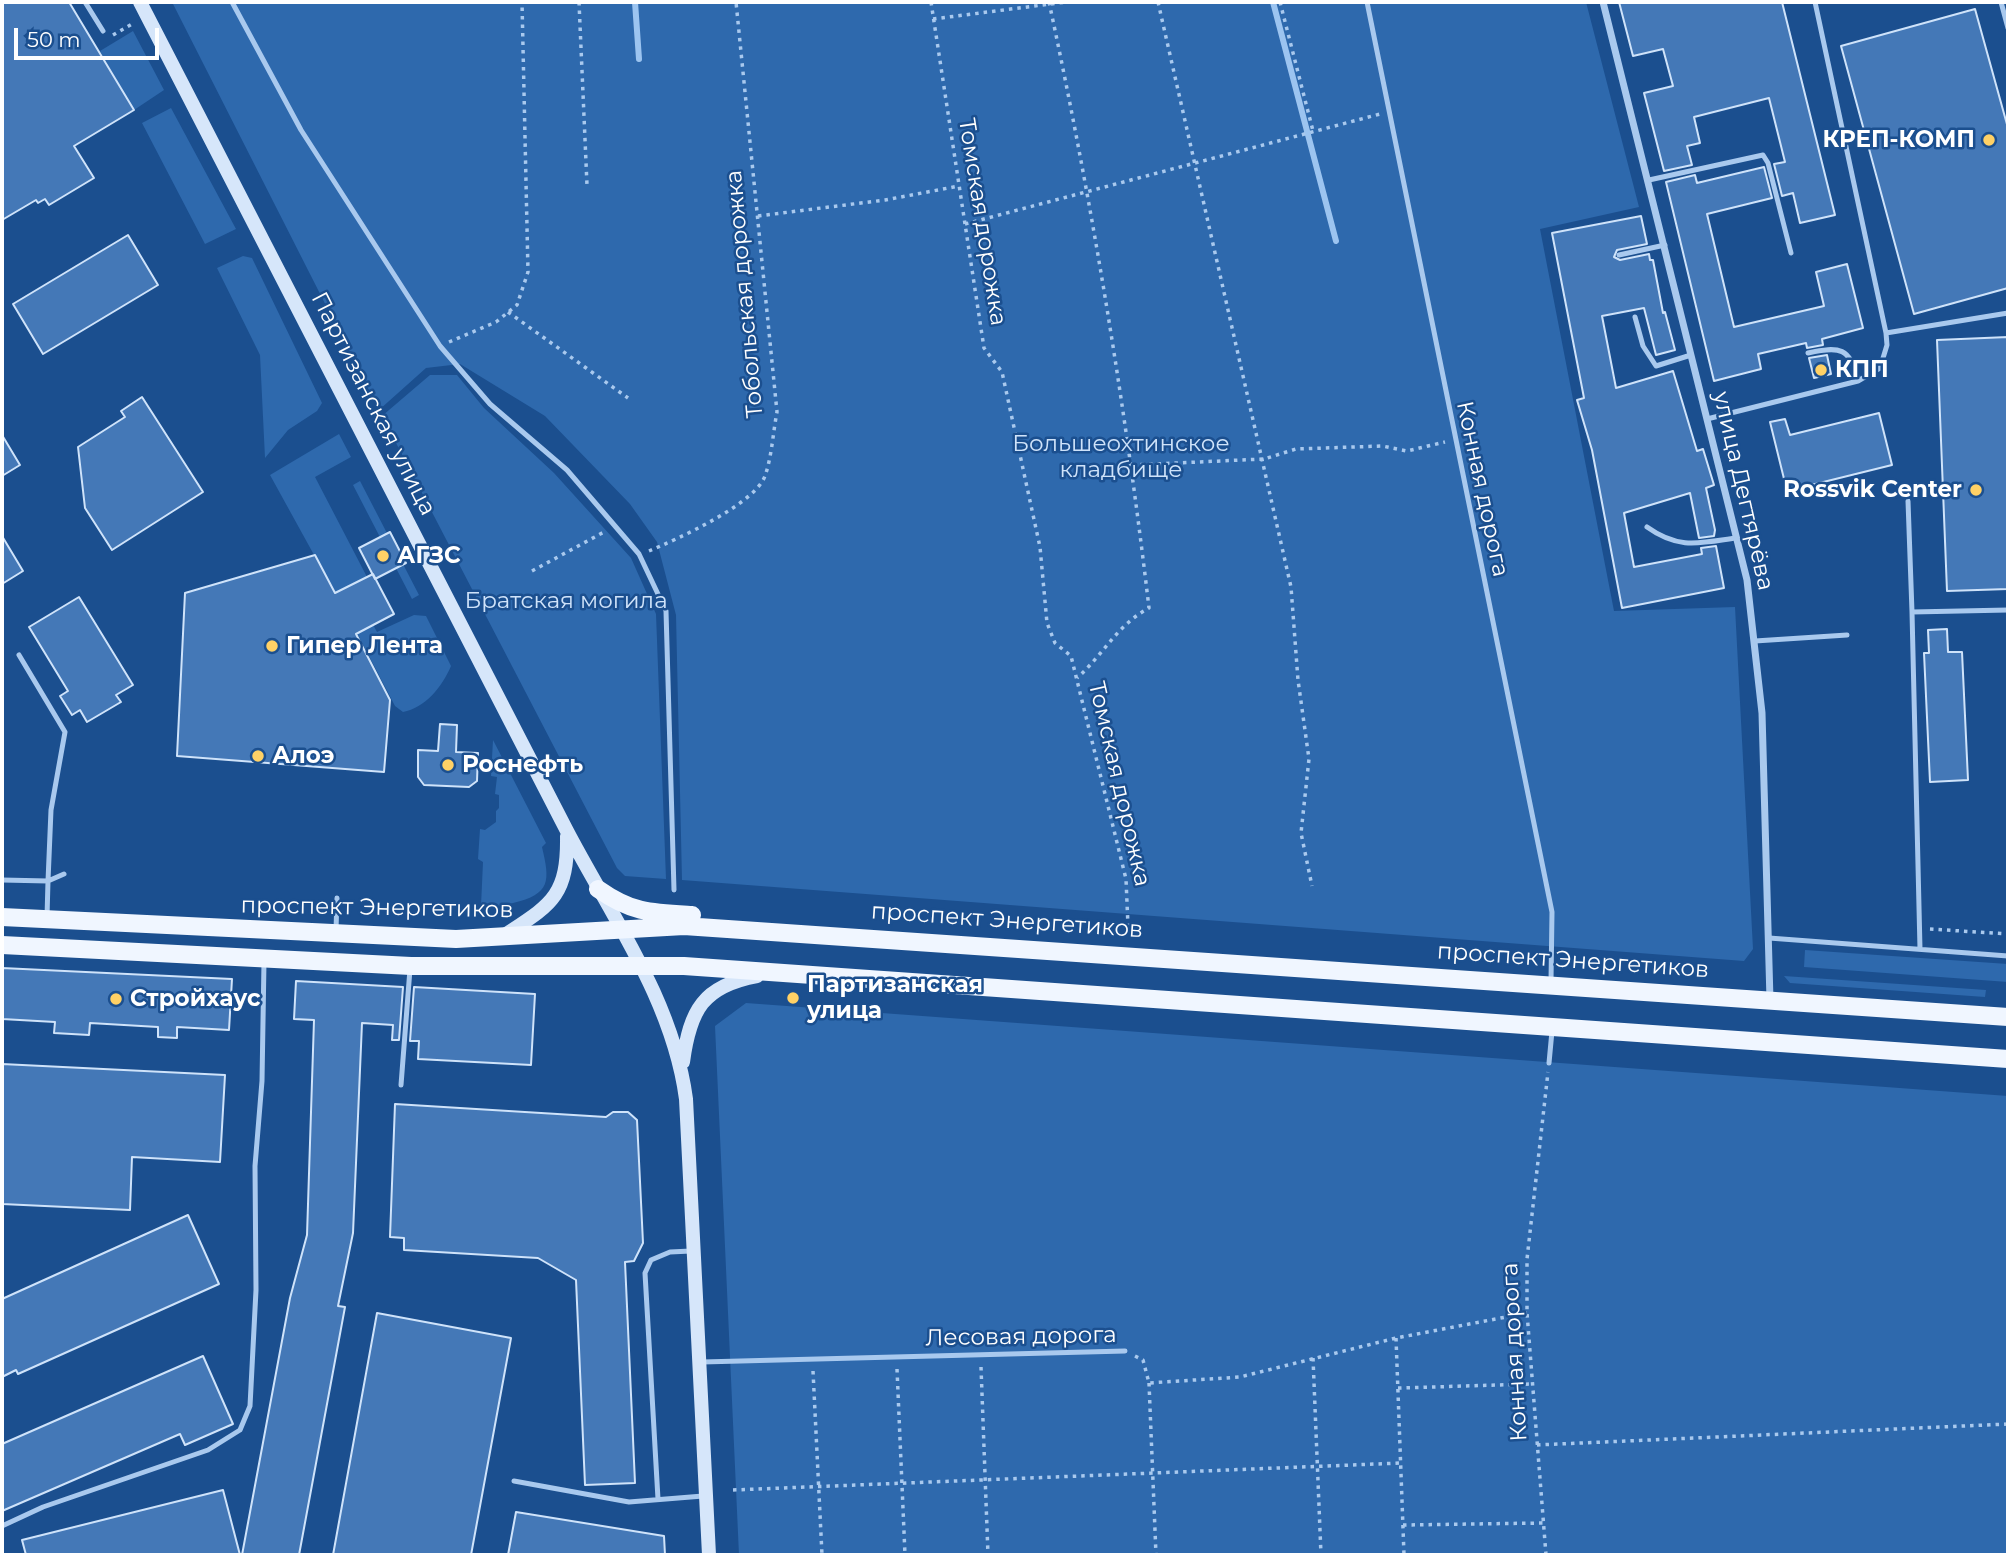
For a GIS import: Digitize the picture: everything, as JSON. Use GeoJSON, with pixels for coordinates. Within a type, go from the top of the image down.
{"type":"FeatureCollection","features":[{"type":"Feature","properties":{"kind":"main road"},"geometry":{"type":"LineString","coordinates":[[597,889],[617,902],[644,913],[733,918],[755,930]]}},
{"type":"Feature","properties":{"kind":"main road","name":"проспект Энергетиков"},"geometry":{"type":"LineString","coordinates":[[2,917],[336,934],[500,938],[684,926],[2008,1017]]}},
{"type":"Feature","properties":{"kind":"main road"},"geometry":{"type":"LineString","coordinates":[[2,945],[411,966],[684,966],[2008,1059]]}},
{"type":"Feature","properties":{"kind":"street","name":"Партизанская улица"},"geometry":{"type":"LineString","coordinates":[[140,2],[597,889],[622,929],[659,1003],[682,1067],[709,1555]]}},
{"type":"Feature","properties":{"kind":"street","name":"улица Дегтярёва"},"geometry":{"type":"LineString","coordinates":[[1603,2],[1747,580],[1762,713],[1770,1000]]}},
{"type":"Feature","properties":{"kind":"street"},"geometry":{"type":"LineString","coordinates":[[500,938],[545,907],[559,891],[565,878],[567,831]]}},
{"type":"Feature","properties":{"kind":"street"},"geometry":{"type":"LineString","coordinates":[[682,1067],[686,1038],[703,1000],[719,986],[768,974]]}},
{"type":"Feature","properties":{"kind":"lane"},"geometry":{"type":"LineString","coordinates":[[85,2],[103,31]]}},
{"type":"Feature","properties":{"kind":"lane"},"geometry":{"type":"LineString","coordinates":[[232,2],[301,130],[440,346],[490,404],[567,470],[639,554],[666,611],[674,890]]}},
{"type":"Feature","properties":{"kind":"lane","name":"Конная дорога"},"geometry":{"type":"LineString","coordinates":[[1367,2],[1552,912],[1550,984]]}},
{"type":"Feature","properties":{"kind":"lane"},"geometry":{"type":"LineString","coordinates":[[1707,419],[1858,381],[1880,368],[1887,345],[1815,2]]}},
{"type":"Feature","properties":{"kind":"lane"},"geometry":{"type":"LineString","coordinates":[[2001,2],[2008,28]]}},
{"type":"Feature","properties":{"kind":"lane"},"geometry":{"type":"LineString","coordinates":[[1649,180],[1763,155],[1768,163],[1791,253]]}},
{"type":"Feature","properties":{"kind":"lane"},"geometry":{"type":"LineString","coordinates":[[1619,255],[1665,245]]}},
{"type":"Feature","properties":{"kind":"lane"},"geometry":{"type":"LineString","coordinates":[[1886,333],[2008,313]]}},
{"type":"Feature","properties":{"kind":"lane"},"geometry":{"type":"LineString","coordinates":[[1635,317],[1643,346],[1656,366],[1692,355]]}},
{"type":"Feature","properties":{"kind":"lane"},"geometry":{"type":"LineString","coordinates":[[1808,353],[1832,349],[1844,352],[1853,363],[1858,381]]}},
{"type":"Feature","properties":{"kind":"lane"},"geometry":{"type":"LineString","coordinates":[[1908,501],[1920,949]]}},
{"type":"Feature","properties":{"kind":"lane"},"geometry":{"type":"LineString","coordinates":[[1647,527],[1661,537],[1683,545],[1736,538]]}},
{"type":"Feature","properties":{"kind":"lane"},"geometry":{"type":"LineString","coordinates":[[1912,612],[2008,610]]}},
{"type":"Feature","properties":{"kind":"lane"},"geometry":{"type":"LineString","coordinates":[[1755,641],[1847,635]]}},
{"type":"Feature","properties":{"kind":"lane"},"geometry":{"type":"LineString","coordinates":[[19,655],[65,732],[51,810],[47,920]]}},
{"type":"Feature","properties":{"kind":"lane"},"geometry":{"type":"LineString","coordinates":[[2,880],[48,881],[64,874]]}},
{"type":"Feature","properties":{"kind":"lane"},"geometry":{"type":"LineString","coordinates":[[336,934],[337,898]]}},
{"type":"Feature","properties":{"kind":"lane"},"geometry":{"type":"LineString","coordinates":[[1769,938],[2008,956]]}},
{"type":"Feature","properties":{"kind":"lane"},"geometry":{"type":"LineString","coordinates":[[2,1526],[43,1507],[208,1450],[240,1430],[250,1406],[256,1290],[255,1166],[262,1081],[264,959]]}},
{"type":"Feature","properties":{"kind":"lane"},"geometry":{"type":"LineString","coordinates":[[401,1085],[411,966]]}},
{"type":"Feature","properties":{"kind":"lane"},"geometry":{"type":"LineString","coordinates":[[1549,1063],[1552,1027]]}},
{"type":"Feature","properties":{"kind":"lane"},"geometry":{"type":"LineString","coordinates":[[658,1499],[645,1273],[651,1260],[670,1252],[694,1251]]}},
{"type":"Feature","properties":{"kind":"lane","name":"Лесовая дорога"},"geometry":{"type":"LineString","coordinates":[[700,1362],[1125,1351]]}},
{"type":"Feature","properties":{"kind":"lane"},"geometry":{"type":"LineString","coordinates":[[514,1482],[629,1502],[706,1495]]}},
{"type":"Feature","properties":{"kind":"path"},"geometry":{"type":"LineString","coordinates":[[440,346],[496,322],[509,312],[517,305],[528,272],[522,2]]}},
{"type":"Feature","properties":{"kind":"path"},"geometry":{"type":"LineString","coordinates":[[579,2],[586,185]]}},
{"type":"Feature","properties":{"kind":"path","name":"Тобольская дорожка"},"geometry":{"type":"LineString","coordinates":[[639,554],[690,534],[736,505],[764,478],[777,412],[736,2]]}},
{"type":"Feature","properties":{"kind":"path","name":"Томская дорожка"},"geometry":{"type":"LineString","coordinates":[[930,2],[984,348],[1002,372],[1035,523],[1047,623],[1055,643],[1071,656],[1077,678],[1126,879],[1128,926]]}},
{"type":"Feature","properties":{"kind":"path"},"geometry":{"type":"LineString","coordinates":[[933,19],[1066,2]]}},
{"type":"Feature","properties":{"kind":"path"},"geometry":{"type":"LineString","coordinates":[[1158,2],[1292,587],[1298,680],[1309,758],[1301,833],[1312,887]]}},
{"type":"Feature","properties":{"kind":"path"},"geometry":{"type":"LineString","coordinates":[[1280,2],[1312,131]]}},
{"type":"Feature","properties":{"kind":"path"},"geometry":{"type":"LineString","coordinates":[[1049,3],[1087,192],[1132,464],[1149,608],[1127,620],[1096,661],[1077,678]]}},
{"type":"Feature","properties":{"kind":"path"},"geometry":{"type":"LineString","coordinates":[[965,224],[1388,111]]}},
{"type":"Feature","properties":{"kind":"path"},"geometry":{"type":"LineString","coordinates":[[758,216],[886,200],[959,186]]}},
{"type":"Feature","properties":{"kind":"path"},"geometry":{"type":"LineString","coordinates":[[509,312],[628,398]]}},
{"type":"Feature","properties":{"kind":"path"},"geometry":{"type":"LineString","coordinates":[[1132,464],[1264,459],[1296,449],[1382,446],[1407,451],[1454,438]]}},
{"type":"Feature","properties":{"kind":"path"},"geometry":{"type":"LineString","coordinates":[[532,572],[615,526]]}},
{"type":"Feature","properties":{"kind":"path"},"geometry":{"type":"LineString","coordinates":[[1920,928],[2008,934]]}},
{"type":"Feature","properties":{"kind":"path","name":"Конная дорога"},"geometry":{"type":"LineString","coordinates":[[1546,1555],[1527,1313],[1527,1259],[1549,1063]]}},
{"type":"Feature","properties":{"kind":"path"},"geometry":{"type":"LineString","coordinates":[[1156,1555],[1149,1383],[1240,1377],[1396,1338],[1527,1313]]}},
{"type":"Feature","properties":{"kind":"path"},"geometry":{"type":"LineString","coordinates":[[1396,1338],[1404,1555]]}},
{"type":"Feature","properties":{"kind":"path","name":"Лесовая дорога"},"geometry":{"type":"LineString","coordinates":[[1125,1351],[1143,1360],[1149,1383]]}},
{"type":"Feature","properties":{"kind":"path"},"geometry":{"type":"LineString","coordinates":[[980,1354],[988,1555]]}},
{"type":"Feature","properties":{"kind":"path"},"geometry":{"type":"LineString","coordinates":[[897,1356],[905,1555]]}},
{"type":"Feature","properties":{"kind":"path"},"geometry":{"type":"LineString","coordinates":[[813,1358],[822,1555]]}},
{"type":"Feature","properties":{"kind":"path"},"geometry":{"type":"LineString","coordinates":[[1313,1358],[1321,1555]]}},
{"type":"Feature","properties":{"kind":"path"},"geometry":{"type":"LineString","coordinates":[[1398,1388],[1532,1384]]}},
{"type":"Feature","properties":{"kind":"path"},"geometry":{"type":"LineString","coordinates":[[1537,1445],[2008,1424]]}},
{"type":"Feature","properties":{"kind":"path"},"geometry":{"type":"LineString","coordinates":[[733,1490],[1401,1463]]}},
{"type":"Feature","properties":{"kind":"path"},"geometry":{"type":"LineString","coordinates":[[1403,1525],[1543,1523]]}},
{"type":"Feature","properties":{"kind":"green space","name":"Большеохтинское кладбище"},"geometry":{"type":"Polygon","coordinates":[[[172,2],[1586,2],[1639,207],[1540,229],[1614,611],[1735,607],[1753,949],[1744,961],[682,880],[676,615],[657,542],[630,504],[545,416],[460,364],[426,368],[379,410],[172,2]]]}},
{"type":"Feature","properties":{"kind":"green space"},"geometry":{"type":"Polygon","coordinates":[[[133,31],[164,90],[134,110],[100,51],[133,31]]]}},
{"type":"Feature","properties":{"kind":"green space"},"geometry":{"type":"Polygon","coordinates":[[[171,108],[236,229],[205,244],[142,123],[171,108]]]}},
{"type":"Feature","properties":{"kind":"green space"},"geometry":{"type":"Polygon","coordinates":[[[243,256],[252,258],[322,403],[317,411],[288,430],[265,458],[260,355],[217,268],[243,256]]]}},
{"type":"Feature","properties":{"kind":"green space","name":"Братская могила"},"geometry":{"type":"Polygon","coordinates":[[[430,375],[457,375],[484,408],[554,473],[631,558],[656,614],[666,879],[625,876],[617,868],[382,416],[430,375]]]}},
{"type":"Feature","properties":{"kind":"green space"},"geometry":{"type":"Polygon","coordinates":[[[339,434],[351,457],[315,477],[367,577],[335,593],[270,475],[339,434]]]}},
{"type":"Feature","properties":{"kind":"green space"},"geometry":{"type":"Polygon","coordinates":[[[360,481],[419,595],[412,599],[353,485],[360,481]]]}},
{"type":"Feature","properties":{"kind":"green space"},"geometry":{"type":"Polygon","coordinates":[[[356,594],[377,632],[414,615],[426,616],[451,666],[438,689],[419,706],[403,712],[395,706],[338,597],[356,594]]]}},
{"type":"Feature","properties":{"kind":"green space"},"geometry":{"type":"Polygon","coordinates":[[[493,740],[546,843],[542,847],[546,877],[545,884],[535,895],[513,903],[489,907],[481,906],[483,862],[478,859],[480,829],[485,830],[496,822],[496,811],[499,808],[499,795],[495,794],[497,777],[491,776],[493,740]]]}},
{"type":"Feature","properties":{"kind":"green space"},"geometry":{"type":"Polygon","coordinates":[[[1805,950],[2008,964],[2008,982],[1804,967],[1805,950]]]}},
{"type":"Feature","properties":{"kind":"green space"},"geometry":{"type":"Polygon","coordinates":[[[1784,976],[1986,990],[1985,997],[1790,983],[1784,976]]]}},
{"type":"Feature","properties":{"kind":"green space"},"geometry":{"type":"Polygon","coordinates":[[[746,1003],[2008,1096],[2008,1555],[739,1555],[715,1026],[746,1003]]]}},
{"type":"Feature","properties":{"kind":"building"},"geometry":{"type":"Polygon","coordinates":[[[2,2],[69,2],[134,110],[74,146],[94,178],[49,205],[45,199],[38,203],[36,200],[2,220],[2,2]]]}},
{"type":"Feature","properties":{"kind":"building"},"geometry":{"type":"Polygon","coordinates":[[[1619,2],[1782,2],[1835,215],[1800,223],[1793,193],[1782,196],[1774,164],[1785,162],[1769,98],[1694,117],[1700,143],[1687,146],[1692,165],[1664,171],[1644,93],[1673,86],[1663,49],[1633,56],[1619,2]]]}},
{"type":"Feature","properties":{"kind":"building"},"geometry":{"type":"Polygon","coordinates":[[[1975,9],[2008,128],[2008,288],[1914,314],[1841,46],[1975,9]]]}},
{"type":"Feature","properties":{"kind":"building"},"geometry":{"type":"Polygon","coordinates":[[[1764,167],[1772,198],[1707,214],[1734,327],[1824,306],[1816,272],[1847,264],[1863,328],[1822,339],[1823,345],[1807,348],[1806,343],[1758,354],[1761,369],[1714,381],[1666,182],[1695,175],[1697,183],[1764,167]]]}},
{"type":"Feature","properties":{"kind":"building"},"geometry":{"type":"Polygon","coordinates":[[[1641,216],[1647,244],[1617,250],[1614,257],[1620,260],[1649,254],[1650,260],[1653,260],[1663,313],[1665,312],[1675,350],[1656,355],[1644,308],[1602,316],[1616,388],[1673,371],[1697,451],[1703,449],[1714,485],[1706,488],[1715,530],[1714,536],[1699,538],[1690,493],[1624,513],[1634,567],[1702,554],[1701,548],[1716,546],[1724,588],[1622,608],[1592,450],[1577,400],[1584,398],[1552,233],[1641,216]]]}},
{"type":"Feature","properties":{"kind":"building"},"geometry":{"type":"Polygon","coordinates":[[[128,235],[158,285],[43,354],[13,304],[128,235]]]}},
{"type":"Feature","properties":{"kind":"building","name":"Rossvik Center"},"geometry":{"type":"Polygon","coordinates":[[[2008,337],[2008,589],[1947,591],[1937,340],[2008,337]]]}},
{"type":"Feature","properties":{"kind":"building","name":"КПП"},"geometry":{"type":"Polygon","coordinates":[[[1827,355],[1831,374],[1814,378],[1809,358],[1827,355]]]}},
{"type":"Feature","properties":{"kind":"building"},"geometry":{"type":"Polygon","coordinates":[[[142,397],[203,492],[112,550],[85,508],[78,447],[125,417],[121,411],[142,397]]]}},
{"type":"Feature","properties":{"kind":"building"},"geometry":{"type":"Polygon","coordinates":[[[1879,413],[1892,465],[1787,491],[1770,422],[1785,419],[1790,435],[1879,413]]]}},
{"type":"Feature","properties":{"kind":"building"},"geometry":{"type":"Polygon","coordinates":[[[2,435],[20,465],[2,476],[2,435]]]}},
{"type":"Feature","properties":{"kind":"building","name":"АГЗС"},"geometry":{"type":"Polygon","coordinates":[[[390,532],[406,563],[375,579],[359,548],[390,532]]]}},
{"type":"Feature","properties":{"kind":"building"},"geometry":{"type":"Polygon","coordinates":[[[2,536],[23,571],[2,584],[2,536]]]}},
{"type":"Feature","properties":{"kind":"building","name":"Гипер Лента"},"geometry":{"type":"Polygon","coordinates":[[[315,555],[335,593],[373,574],[394,614],[356,634],[390,700],[384,772],[177,756],[185,593],[315,555]]]}},
{"type":"Feature","properties":{"kind":"building"},"geometry":{"type":"Polygon","coordinates":[[[79,597],[133,685],[116,695],[121,702],[87,722],[80,710],[72,715],[60,696],[68,691],[29,627],[79,597]]]}},
{"type":"Feature","properties":{"kind":"building"},"geometry":{"type":"Polygon","coordinates":[[[1947,629],[1948,652],[1962,652],[1968,780],[1930,782],[1924,653],[1929,653],[1928,630],[1947,629]]]}},
{"type":"Feature","properties":{"kind":"building","name":"Роснефть"},"geometry":{"type":"Polygon","coordinates":[[[440,724],[457,725],[456,752],[478,753],[477,781],[469,787],[424,785],[418,777],[418,750],[438,751],[440,724]]]}},
{"type":"Feature","properties":{"kind":"building","name":"Стройхаус"},"geometry":{"type":"Polygon","coordinates":[[[2,968],[232,979],[229,1030],[177,1027],[177,1038],[158,1037],[158,1027],[90,1023],[89,1035],[54,1033],[55,1022],[2,1019],[2,968]]]}},
{"type":"Feature","properties":{"kind":"building"},"geometry":{"type":"Polygon","coordinates":[[[296,981],[403,987],[399,1040],[392,1040],[393,1025],[362,1023],[353,1233],[338,1306],[345,1307],[299,1555],[242,1555],[290,1298],[307,1235],[314,1020],[294,1019],[296,981]]]}},
{"type":"Feature","properties":{"kind":"building"},"geometry":{"type":"Polygon","coordinates":[[[414,987],[535,994],[531,1065],[418,1059],[419,1041],[410,1041],[414,987]]]}},
{"type":"Feature","properties":{"kind":"building"},"geometry":{"type":"Polygon","coordinates":[[[2,1064],[225,1075],[220,1162],[132,1157],[130,1210],[2,1204],[2,1064]]]}},
{"type":"Feature","properties":{"kind":"building"},"geometry":{"type":"Polygon","coordinates":[[[395,1104],[606,1117],[613,1112],[628,1112],[637,1120],[643,1243],[634,1261],[625,1262],[635,1483],[585,1485],[576,1280],[538,1258],[404,1250],[404,1238],[390,1237],[395,1104]]]}},
{"type":"Feature","properties":{"kind":"building"},"geometry":{"type":"Polygon","coordinates":[[[188,1215],[219,1284],[18,1374],[16,1370],[2,1377],[2,1299],[188,1215]]]}},
{"type":"Feature","properties":{"kind":"building"},"geometry":{"type":"Polygon","coordinates":[[[377,1313],[511,1338],[471,1555],[333,1555],[377,1313]]]}},
{"type":"Feature","properties":{"kind":"building"},"geometry":{"type":"Polygon","coordinates":[[[203,1356],[233,1424],[185,1445],[180,1434],[2,1511],[2,1444],[203,1356]]]}},
{"type":"Feature","properties":{"kind":"building"},"geometry":{"type":"Polygon","coordinates":[[[223,1490],[240,1555],[26,1555],[22,1540],[223,1490]]]}},
{"type":"Feature","properties":{"kind":"building"},"geometry":{"type":"Polygon","coordinates":[[[516,1512],[664,1536],[665,1555],[508,1555],[516,1512]]]}},
{"type":"Feature","properties":{"kind":"waterway"},"geometry":{"type":"LineString","coordinates":[[635,2],[639,59]]}},
{"type":"Feature","properties":{"kind":"waterway"},"geometry":{"type":"LineString","coordinates":[[1273,2],[1336,241]]}},
{"type":"Feature","properties":{"kind":"place","name":"КРЕП-КОМП"},"geometry":{"type":"Point","coordinates":[1989,140]}},
{"type":"Feature","properties":{"kind":"place","name":"КПП"},"geometry":{"type":"Point","coordinates":[1821,370]}},
{"type":"Feature","properties":{"kind":"place","name":"Rossvik Center"},"geometry":{"type":"Point","coordinates":[1976,490]}},
{"type":"Feature","properties":{"kind":"place","name":"АГЗС"},"geometry":{"type":"Point","coordinates":[383,556]}},
{"type":"Feature","properties":{"kind":"place","name":"Гипер Лента"},"geometry":{"type":"Point","coordinates":[272,646]}},
{"type":"Feature","properties":{"kind":"place","name":"Алоэ"},"geometry":{"type":"Point","coordinates":[258,756]}},
{"type":"Feature","properties":{"kind":"place","name":"Роснефть"},"geometry":{"type":"Point","coordinates":[448,765]}},
{"type":"Feature","properties":{"kind":"place","name":"Партизанская улица"},"geometry":{"type":"Point","coordinates":[793,998]}},
{"type":"Feature","properties":{"kind":"place","name":"Стройхаус"},"geometry":{"type":"Point","coordinates":[116,999]}}]}
